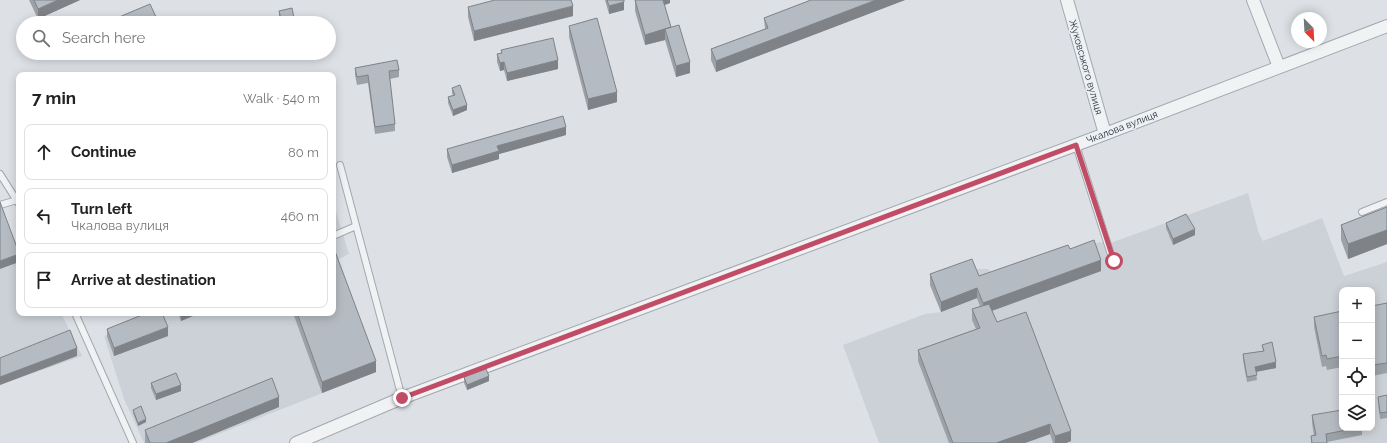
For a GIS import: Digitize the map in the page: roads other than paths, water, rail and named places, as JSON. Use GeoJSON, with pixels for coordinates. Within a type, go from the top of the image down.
{"type":"FeatureCollection","features":[{"type":"Feature","properties":{"kind":"street","name":"Жуковського вулиця"},"geometry":{"type":"LineString","coordinates":[[1067,0],[1105,134]]}},
{"type":"Feature","properties":{"kind":"street"},"geometry":{"type":"LineString","coordinates":[[1254,0],[1279,67]]}},
{"type":"Feature","properties":{"kind":"street","name":"Чкалова вулиця"},"geometry":{"type":"LineString","coordinates":[[296,443],[402,398],[1076,145],[1387,26]]}},
{"type":"Feature","properties":{"kind":"lane"},"geometry":{"type":"LineString","coordinates":[[1076,145],[1114,261]]}},
{"type":"Feature","properties":{"kind":"lane"},"geometry":{"type":"LineString","coordinates":[[340,165],[402,398]]}},
{"type":"Feature","properties":{"kind":"lane"},"geometry":{"type":"LineString","coordinates":[[0,174],[16,199]]}},
{"type":"Feature","properties":{"kind":"lane"},"geometry":{"type":"LineString","coordinates":[[0,205],[16,202]]}},
{"type":"Feature","properties":{"kind":"lane"},"geometry":{"type":"LineString","coordinates":[[1362,212],[1387,202]]}},
{"type":"Feature","properties":{"kind":"lane"},"geometry":{"type":"LineString","coordinates":[[336,235],[356,226]]}},
{"type":"Feature","properties":{"kind":"lane"},"geometry":{"type":"LineString","coordinates":[[76,316],[133,443]]}}]}
